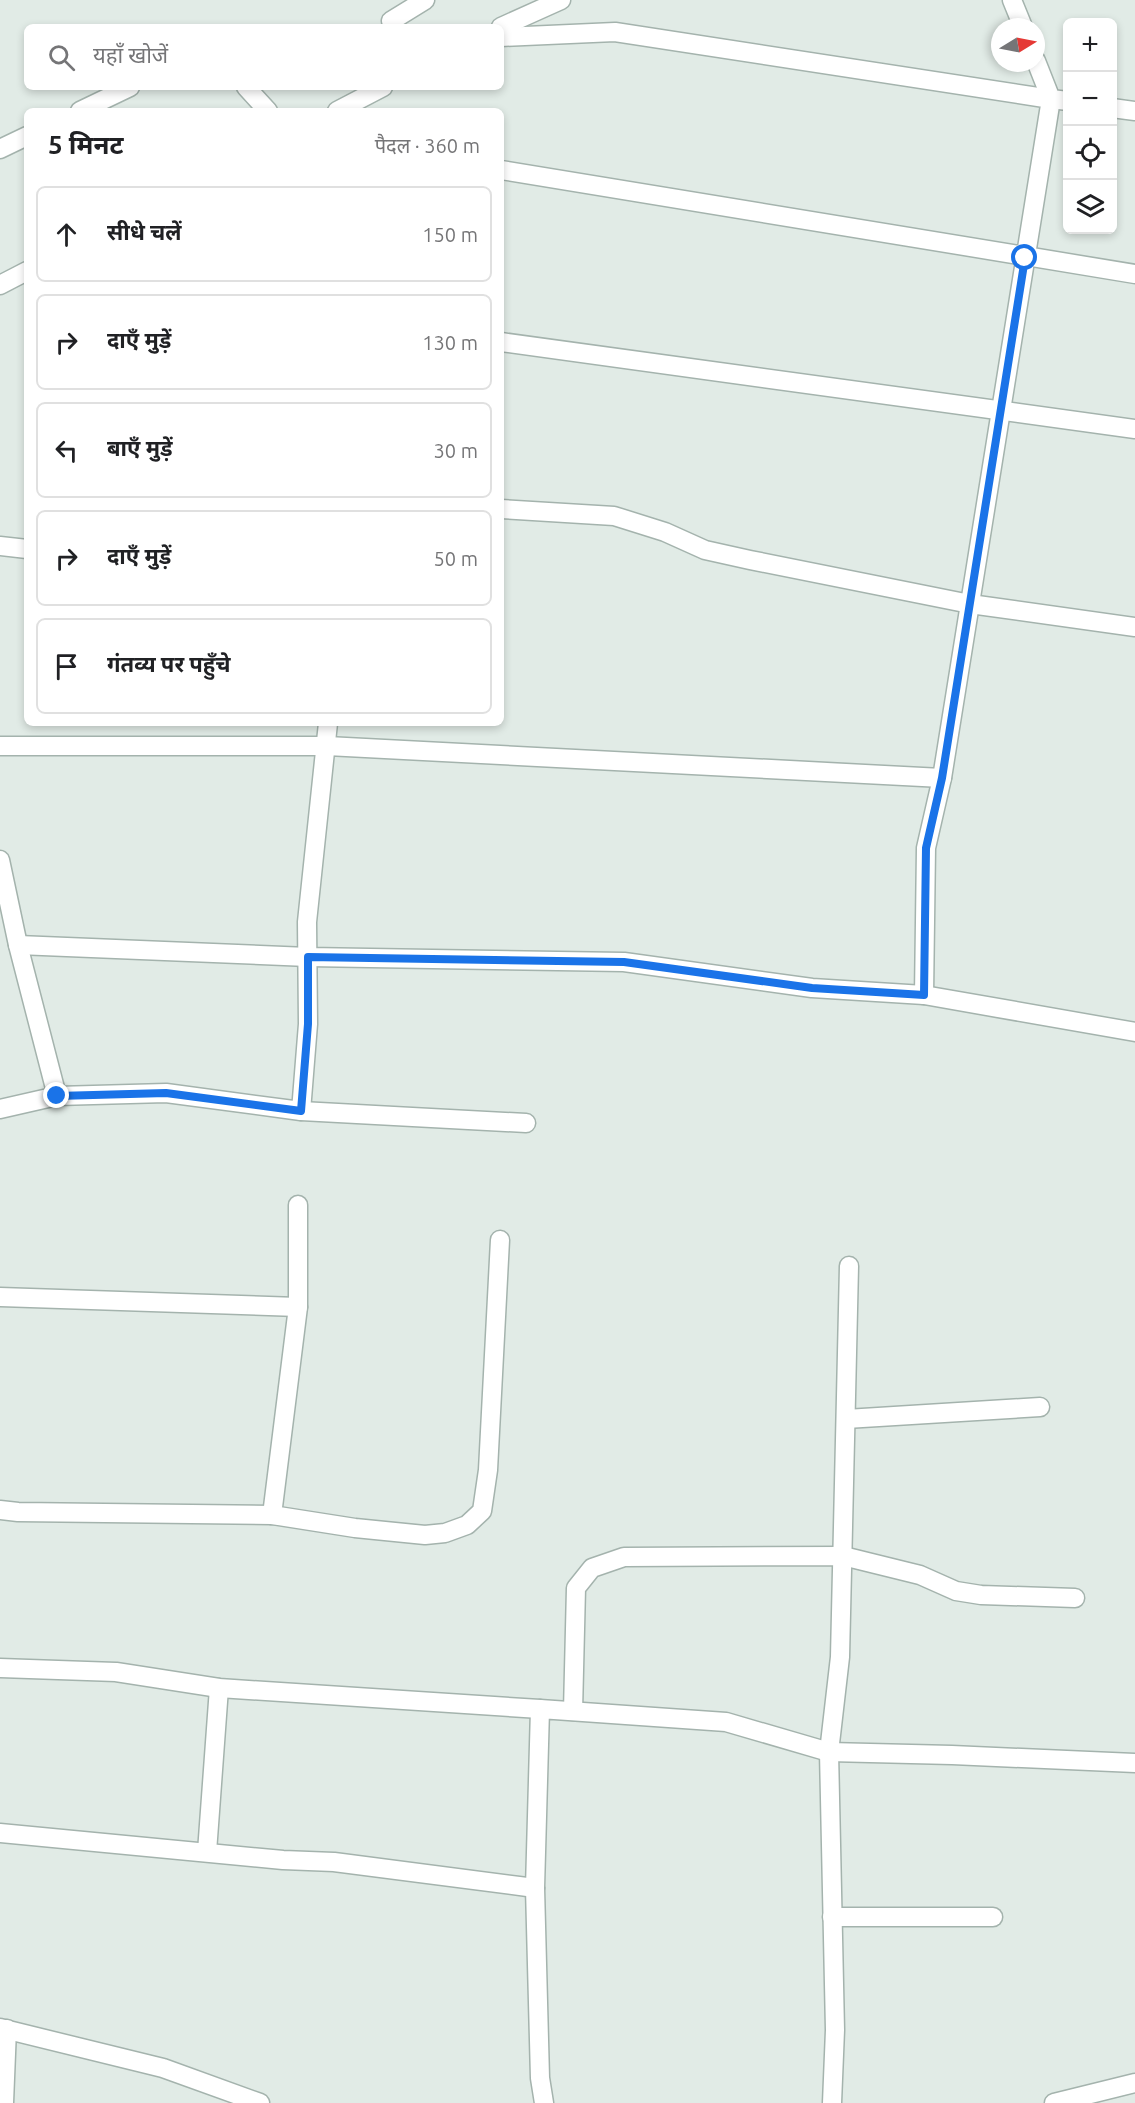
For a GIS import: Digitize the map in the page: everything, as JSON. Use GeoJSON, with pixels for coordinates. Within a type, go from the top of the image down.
{"type":"FeatureCollection","features":[{"type":"Feature","properties":{"kind":"street"},"geometry":{"type":"LineString","coordinates":[[390,24],[396,0]]}},
{"type":"Feature","properties":{"kind":"street"},"geometry":{"type":"LineString","coordinates":[[390,24],[425,0]]}},
{"type":"Feature","properties":{"kind":"street"},"geometry":{"type":"LineString","coordinates":[[504,26],[561,0]]}},
{"type":"Feature","properties":{"kind":"street"},"geometry":{"type":"LineString","coordinates":[[1012,0],[1019,18]]}},
{"type":"Feature","properties":{"kind":"street"},"geometry":{"type":"LineString","coordinates":[[504,37],[615,32],[1059,100]]}},
{"type":"Feature","properties":{"kind":"street"},"geometry":{"type":"LineString","coordinates":[[924,995],[926,848],[942,778],[1025,258],[1059,100],[1043,72]]}},
{"type":"Feature","properties":{"kind":"street"},"geometry":{"type":"LineString","coordinates":[[86,108],[124,90]]}},
{"type":"Feature","properties":{"kind":"street"},"geometry":{"type":"LineString","coordinates":[[249,90],[265,108]]}},
{"type":"Feature","properties":{"kind":"street"},"geometry":{"type":"LineString","coordinates":[[341,108],[363,93]]}},
{"type":"Feature","properties":{"kind":"street"},"geometry":{"type":"LineString","coordinates":[[1117,109],[1135,111]]}},
{"type":"Feature","properties":{"kind":"street"},"geometry":{"type":"LineString","coordinates":[[0,149],[24,137]]}},
{"type":"Feature","properties":{"kind":"street"},"geometry":{"type":"LineString","coordinates":[[504,171],[1025,258],[1135,274]]}},
{"type":"Feature","properties":{"kind":"street"},"geometry":{"type":"LineString","coordinates":[[0,285],[24,273]]}},
{"type":"Feature","properties":{"kind":"street"},"geometry":{"type":"LineString","coordinates":[[504,342],[1135,429]]}},
{"type":"Feature","properties":{"kind":"street"},"geometry":{"type":"LineString","coordinates":[[504,509],[614,516],[665,532],[705,550],[970,604],[1135,627]]}},
{"type":"Feature","properties":{"kind":"street"},"geometry":{"type":"LineString","coordinates":[[0,546],[24,549]]}},
{"type":"Feature","properties":{"kind":"street"},"geometry":{"type":"LineString","coordinates":[[301,1111],[308,1024],[307,922],[328,726]]}},
{"type":"Feature","properties":{"kind":"street"},"geometry":{"type":"LineString","coordinates":[[0,746],[327,746],[942,778]]}},
{"type":"Feature","properties":{"kind":"street"},"geometry":{"type":"LineString","coordinates":[[0,860],[18,945],[57,1096]]}},
{"type":"Feature","properties":{"kind":"street"},"geometry":{"type":"LineString","coordinates":[[18,945],[308,957],[624,962],[812,988],[924,995],[1135,1032]]}},
{"type":"Feature","properties":{"kind":"street"},"geometry":{"type":"LineString","coordinates":[[0,1109],[57,1096],[166,1093],[301,1111],[526,1123]]}},
{"type":"Feature","properties":{"kind":"street"},"geometry":{"type":"LineString","coordinates":[[272,1515],[298,1307],[298,1204]]}},
{"type":"Feature","properties":{"kind":"street"},"geometry":{"type":"LineString","coordinates":[[0,1510],[272,1515],[355,1528],[425,1535],[444,1533],[467,1525],[482,1511],[488,1470],[500,1240]]}},
{"type":"Feature","properties":{"kind":"street"},"geometry":{"type":"LineString","coordinates":[[832,2103],[835,2030],[829,1752],[840,1658],[849,1266]]}},
{"type":"Feature","properties":{"kind":"street"},"geometry":{"type":"LineString","coordinates":[[0,1297],[298,1307]]}},
{"type":"Feature","properties":{"kind":"street"},"geometry":{"type":"LineString","coordinates":[[846,1419],[1040,1407]]}},
{"type":"Feature","properties":{"kind":"street"},"geometry":{"type":"LineString","coordinates":[[573,1712],[576,1588],[592,1568],[624,1557],[843,1557],[920,1575],[956,1591],[981,1595],[1075,1598]]}},
{"type":"Feature","properties":{"kind":"street"},"geometry":{"type":"LineString","coordinates":[[0,1668],[116,1672],[219,1688],[726,1722],[829,1752],[1135,1763]]}},
{"type":"Feature","properties":{"kind":"street"},"geometry":{"type":"LineString","coordinates":[[207,1852],[219,1688]]}},
{"type":"Feature","properties":{"kind":"street"},"geometry":{"type":"LineString","coordinates":[[540,1709],[535,1888],[540,2078],[544,2103]]}},
{"type":"Feature","properties":{"kind":"street"},"geometry":{"type":"LineString","coordinates":[[0,1833],[283,1860],[333,1862],[535,1888]]}},
{"type":"Feature","properties":{"kind":"street"},"geometry":{"type":"LineString","coordinates":[[832,1917],[993,1917]]}},
{"type":"Feature","properties":{"kind":"street"},"geometry":{"type":"LineString","coordinates":[[4,2103],[3,2029],[163,2068],[260,2103]]}},
{"type":"Feature","properties":{"kind":"street"},"geometry":{"type":"LineString","coordinates":[[1054,2103],[1091,2098],[1135,2083]]}},
{"type":"Feature","properties":{"kind":"route"},"geometry":{"type":"LineString","coordinates":[[57,1096],[166,1093],[301,1111],[308,1024],[308,957],[624,962],[812,988],[924,995],[926,848],[942,778],[1025,258]]}}]}
